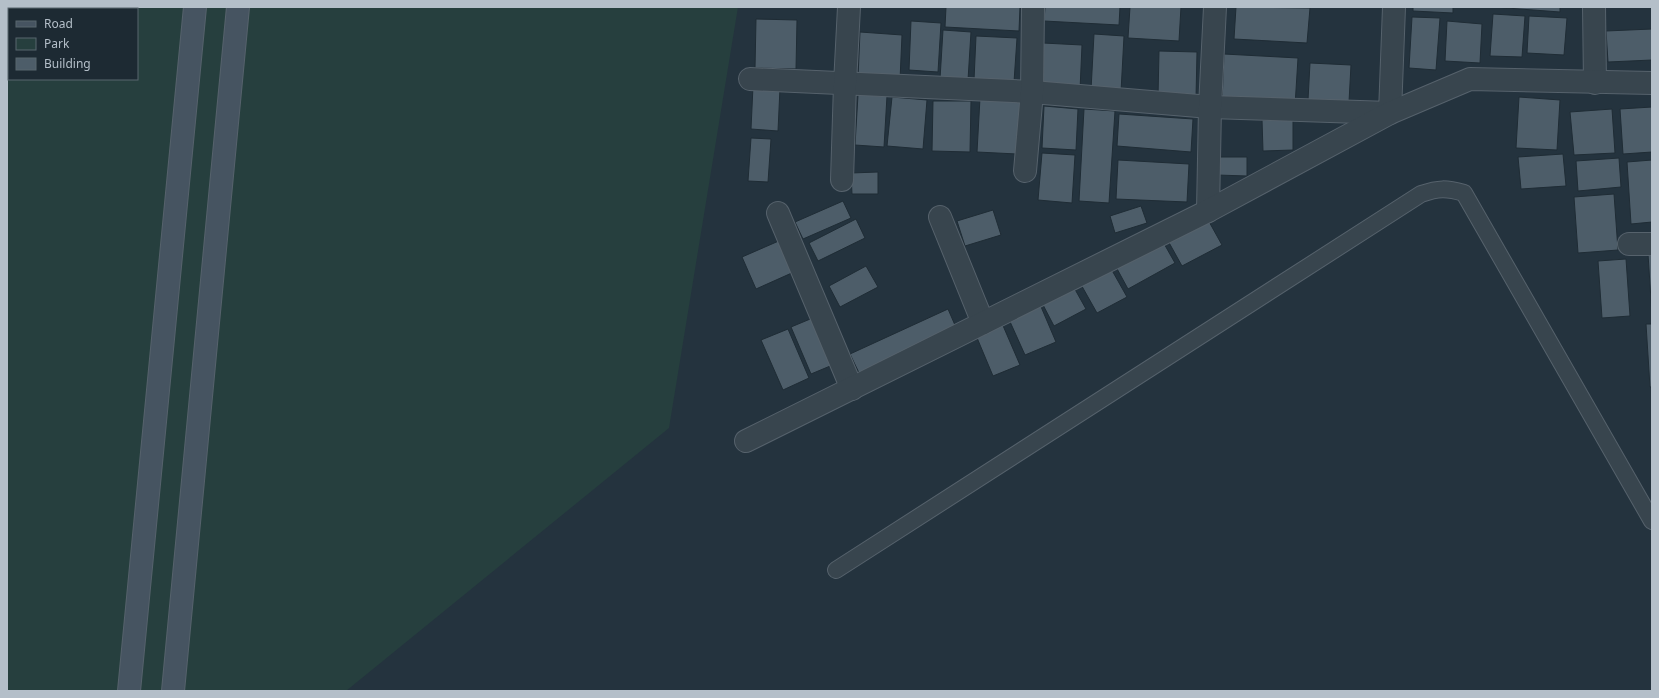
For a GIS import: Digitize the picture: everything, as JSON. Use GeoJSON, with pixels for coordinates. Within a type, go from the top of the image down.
{"type":"FeatureCollection","features":[{"type":"Feature","properties":{"kind":"main road"},"geometry":{"type":"LineString","coordinates":[[129,691],[194,7]]}},
{"type":"Feature","properties":{"kind":"main road"},"geometry":{"type":"LineString","coordinates":[[173,691],[238,7]]}},
{"type":"Feature","properties":{"kind":"street"},"geometry":{"type":"LineString","coordinates":[[842,180],[849,7]]}},
{"type":"Feature","properties":{"kind":"street"},"geometry":{"type":"LineString","coordinates":[[1025,171],[1032,92],[1033,7]]}},
{"type":"Feature","properties":{"kind":"street"},"geometry":{"type":"LineString","coordinates":[[1208,211],[1210,107],[1215,7]]}},
{"type":"Feature","properties":{"kind":"street"},"geometry":{"type":"LineString","coordinates":[[1390,113],[1394,7]]}},
{"type":"Feature","properties":{"kind":"street"},"geometry":{"type":"LineString","coordinates":[[1594,7],[1595,83]]}},
{"type":"Feature","properties":{"kind":"street"},"geometry":{"type":"LineString","coordinates":[[750,79],[1032,92],[1210,107],[1390,113]]}},
{"type":"Feature","properties":{"kind":"street"},"geometry":{"type":"LineString","coordinates":[[746,440],[852,389],[1208,211],[1390,113],[1470,80],[1652,83]]}},
{"type":"Feature","properties":{"kind":"street"},"geometry":{"type":"LineString","coordinates":[[778,213],[852,389]]}},
{"type":"Feature","properties":{"kind":"street"},"geometry":{"type":"LineString","coordinates":[[940,217],[983,323]]}},
{"type":"Feature","properties":{"kind":"street"},"geometry":{"type":"LineString","coordinates":[[1629,244],[1652,244]]}},
{"type":"Feature","properties":{"kind":"lane"},"geometry":{"type":"LineString","coordinates":[[836,570],[1421,194],[1436,189],[1450,189],[1464,193],[1652,521]]}},
{"type":"Feature","properties":{"kind":"green space"},"geometry":{"type":"Polygon","coordinates":[[[7,7],[738,7],[669,428],[346,691],[7,691],[7,7]]]}},
{"type":"Feature","properties":{"kind":"building"},"geometry":{"type":"Polygon","coordinates":[[[946,7],[1020,7],[1019,31],[945,27],[946,7]]]}},
{"type":"Feature","properties":{"kind":"building"},"geometry":{"type":"Polygon","coordinates":[[[1045,7],[1120,7],[1119,25],[1044,21],[1045,7]]]}},
{"type":"Feature","properties":{"kind":"building"},"geometry":{"type":"Polygon","coordinates":[[[1130,7],[1181,7],[1179,41],[1128,38],[1130,7]]]}},
{"type":"Feature","properties":{"kind":"building"},"geometry":{"type":"Polygon","coordinates":[[[1236,7],[1310,8],[1307,43],[1234,39],[1236,7]]]}},
{"type":"Feature","properties":{"kind":"building"},"geometry":{"type":"Polygon","coordinates":[[[1413,7],[1453,7],[1453,13],[1413,11],[1413,7]]]}},
{"type":"Feature","properties":{"kind":"building"},"geometry":{"type":"Polygon","coordinates":[[[1493,7],[1560,7],[1560,12],[1493,7]]]}},
{"type":"Feature","properties":{"kind":"building"},"geometry":{"type":"Polygon","coordinates":[[[1493,14],[1525,16],[1522,57],[1490,56],[1493,14]]]}},
{"type":"Feature","properties":{"kind":"building"},"geometry":{"type":"Polygon","coordinates":[[[1529,16],[1567,18],[1564,55],[1527,53],[1529,16]]]}},
{"type":"Feature","properties":{"kind":"building"},"geometry":{"type":"Polygon","coordinates":[[[1412,17],[1440,18],[1436,70],[1409,68],[1412,17]]]}},
{"type":"Feature","properties":{"kind":"building"},"geometry":{"type":"Polygon","coordinates":[[[756,19],[797,20],[796,69],[755,68],[756,19]]]}},
{"type":"Feature","properties":{"kind":"building"},"geometry":{"type":"Polygon","coordinates":[[[911,21],[941,23],[938,72],[909,70],[911,21]]]}},
{"type":"Feature","properties":{"kind":"building"},"geometry":{"type":"Polygon","coordinates":[[[1447,21],[1482,24],[1480,63],[1445,61],[1447,21]]]}},
{"type":"Feature","properties":{"kind":"building"},"geometry":{"type":"Polygon","coordinates":[[[1652,29],[1652,60],[1608,62],[1606,31],[1652,29]]]}},
{"type":"Feature","properties":{"kind":"building"},"geometry":{"type":"Polygon","coordinates":[[[943,30],[971,32],[968,80],[940,79],[943,30]]]}},
{"type":"Feature","properties":{"kind":"building"},"geometry":{"type":"Polygon","coordinates":[[[860,32],[902,35],[900,80],[858,78],[860,32]]]}},
{"type":"Feature","properties":{"kind":"building"},"geometry":{"type":"Polygon","coordinates":[[[1094,34],[1124,36],[1121,92],[1091,90],[1094,34]]]}},
{"type":"Feature","properties":{"kind":"building"},"geometry":{"type":"Polygon","coordinates":[[[976,36],[1017,38],[1014,82],[974,80],[976,36]]]}},
{"type":"Feature","properties":{"kind":"building"},"geometry":{"type":"Polygon","coordinates":[[[1043,43],[1082,45],[1080,90],[1041,87],[1043,43]]]}},
{"type":"Feature","properties":{"kind":"building"},"geometry":{"type":"Polygon","coordinates":[[[1159,51],[1197,52],[1196,98],[1158,97],[1159,51]]]}},
{"type":"Feature","properties":{"kind":"building"},"geometry":{"type":"Polygon","coordinates":[[[1224,54],[1298,58],[1295,106],[1222,102],[1224,54]]]}},
{"type":"Feature","properties":{"kind":"building"},"geometry":{"type":"Polygon","coordinates":[[[1310,63],[1351,65],[1349,102],[1308,100],[1310,63]]]}},
{"type":"Feature","properties":{"kind":"building"},"geometry":{"type":"Polygon","coordinates":[[[753,86],[780,88],[778,131],[751,129],[753,86]]]}},
{"type":"Feature","properties":{"kind":"building"},"geometry":{"type":"Polygon","coordinates":[[[858,95],[887,96],[884,147],[855,145],[858,95]]]}},
{"type":"Feature","properties":{"kind":"building"},"geometry":{"type":"Polygon","coordinates":[[[892,97],[927,100],[923,149],[887,146],[892,97]]]}},
{"type":"Feature","properties":{"kind":"building"},"geometry":{"type":"Polygon","coordinates":[[[1519,97],[1560,100],[1557,150],[1516,148],[1519,97]]]}},
{"type":"Feature","properties":{"kind":"building"},"geometry":{"type":"Polygon","coordinates":[[[980,98],[1021,100],[1017,154],[977,152],[980,98]]]}},
{"type":"Feature","properties":{"kind":"building"},"geometry":{"type":"Polygon","coordinates":[[[933,101],[971,101],[970,152],[932,151],[933,101]]]}},
{"type":"Feature","properties":{"kind":"building"},"geometry":{"type":"Polygon","coordinates":[[[1044,106],[1078,109],[1076,150],[1042,148],[1044,106]]]}},
{"type":"Feature","properties":{"kind":"building"},"geometry":{"type":"Polygon","coordinates":[[[1652,107],[1652,152],[1623,154],[1620,109],[1652,107]]]}},
{"type":"Feature","properties":{"kind":"building"},"geometry":{"type":"Polygon","coordinates":[[[1084,109],[1115,111],[1109,203],[1079,201],[1084,109]]]}},
{"type":"Feature","properties":{"kind":"building"},"geometry":{"type":"Polygon","coordinates":[[[1612,109],[1615,153],[1574,155],[1570,112],[1612,109]]]}},
{"type":"Feature","properties":{"kind":"building"},"geometry":{"type":"Polygon","coordinates":[[[1119,114],[1193,119],[1191,152],[1117,146],[1119,114]]]}},
{"type":"Feature","properties":{"kind":"building"},"geometry":{"type":"Polygon","coordinates":[[[1293,119],[1293,150],[1263,151],[1262,120],[1293,119]]]}},
{"type":"Feature","properties":{"kind":"building"},"geometry":{"type":"Polygon","coordinates":[[[751,138],[771,139],[768,182],[748,181],[751,138]]]}},
{"type":"Feature","properties":{"kind":"building"},"geometry":{"type":"Polygon","coordinates":[[[1042,153],[1075,155],[1072,203],[1038,200],[1042,153]]]}},
{"type":"Feature","properties":{"kind":"building"},"geometry":{"type":"Polygon","coordinates":[[[1563,154],[1566,186],[1521,189],[1518,157],[1563,154]]]}},
{"type":"Feature","properties":{"kind":"building"},"geometry":{"type":"Polygon","coordinates":[[[1217,157],[1247,157],[1247,176],[1217,175],[1217,157]]]}},
{"type":"Feature","properties":{"kind":"building"},"geometry":{"type":"Polygon","coordinates":[[[1619,158],[1621,187],[1578,191],[1576,161],[1619,158]]]}},
{"type":"Feature","properties":{"kind":"building"},"geometry":{"type":"Polygon","coordinates":[[[1118,160],[1189,164],[1187,202],[1116,199],[1118,160]]]}},
{"type":"Feature","properties":{"kind":"building"},"geometry":{"type":"Polygon","coordinates":[[[1652,160],[1652,222],[1631,224],[1627,162],[1652,160]]]}},
{"type":"Feature","properties":{"kind":"building"},"geometry":{"type":"Polygon","coordinates":[[[878,172],[878,194],[852,194],[851,173],[878,172]]]}},
{"type":"Feature","properties":{"kind":"building"},"geometry":{"type":"Polygon","coordinates":[[[1614,194],[1618,250],[1578,253],[1574,197],[1614,194]]]}},
{"type":"Feature","properties":{"kind":"building"},"geometry":{"type":"Polygon","coordinates":[[[843,201],[851,218],[803,239],[795,222],[843,201]]]}},
{"type":"Feature","properties":{"kind":"building"},"geometry":{"type":"Polygon","coordinates":[[[1141,206],[1147,223],[1115,233],[1110,216],[1141,206]]]}},
{"type":"Feature","properties":{"kind":"building"},"geometry":{"type":"Polygon","coordinates":[[[993,210],[1001,235],[965,246],[957,221],[993,210]]]}},
{"type":"Feature","properties":{"kind":"building"},"geometry":{"type":"Polygon","coordinates":[[[1207,218],[1222,245],[1182,266],[1167,239],[1207,218]]]}},
{"type":"Feature","properties":{"kind":"building"},"geometry":{"type":"Polygon","coordinates":[[[856,219],[865,238],[818,261],[809,243],[856,219]]]}},
{"type":"Feature","properties":{"kind":"building"},"geometry":{"type":"Polygon","coordinates":[[[781,240],[794,272],[756,289],[742,257],[781,240]]]}},
{"type":"Feature","properties":{"kind":"building"},"geometry":{"type":"Polygon","coordinates":[[[1162,240],[1175,263],[1128,289],[1115,265],[1162,240]]]}},
{"type":"Feature","properties":{"kind":"building"},"geometry":{"type":"Polygon","coordinates":[[[1648,254],[1652,254],[1652,315],[1648,254]]]}},
{"type":"Feature","properties":{"kind":"building"},"geometry":{"type":"Polygon","coordinates":[[[1626,259],[1630,316],[1602,318],[1598,261],[1626,259]]]}},
{"type":"Feature","properties":{"kind":"building"},"geometry":{"type":"Polygon","coordinates":[[[1109,265],[1127,297],[1097,313],[1079,281],[1109,265]]]}},
{"type":"Feature","properties":{"kind":"building"},"geometry":{"type":"Polygon","coordinates":[[[866,266],[878,287],[840,307],[829,286],[866,266]]]}},
{"type":"Feature","properties":{"kind":"building"},"geometry":{"type":"Polygon","coordinates":[[[1072,284],[1086,309],[1054,326],[1041,301],[1072,284]]]}},
{"type":"Feature","properties":{"kind":"building"},"geometry":{"type":"Polygon","coordinates":[[[1039,302],[1056,342],[1025,355],[1007,315],[1039,302]]]}},
{"type":"Feature","properties":{"kind":"building"},"geometry":{"type":"Polygon","coordinates":[[[948,309],[958,332],[861,377],[850,354],[948,309]]]}},
{"type":"Feature","properties":{"kind":"building"},"geometry":{"type":"Polygon","coordinates":[[[815,317],[835,364],[811,374],[791,327],[815,317]]]}},
{"type":"Feature","properties":{"kind":"building"},"geometry":{"type":"Polygon","coordinates":[[[1001,321],[1020,365],[993,376],[975,333],[1001,321]]]}},
{"type":"Feature","properties":{"kind":"building"},"geometry":{"type":"Polygon","coordinates":[[[1646,324],[1652,324],[1652,387],[1650,387],[1646,324]]]}},
{"type":"Feature","properties":{"kind":"building"},"geometry":{"type":"Polygon","coordinates":[[[788,329],[809,378],[783,390],[761,340],[788,329]]]}}]}
